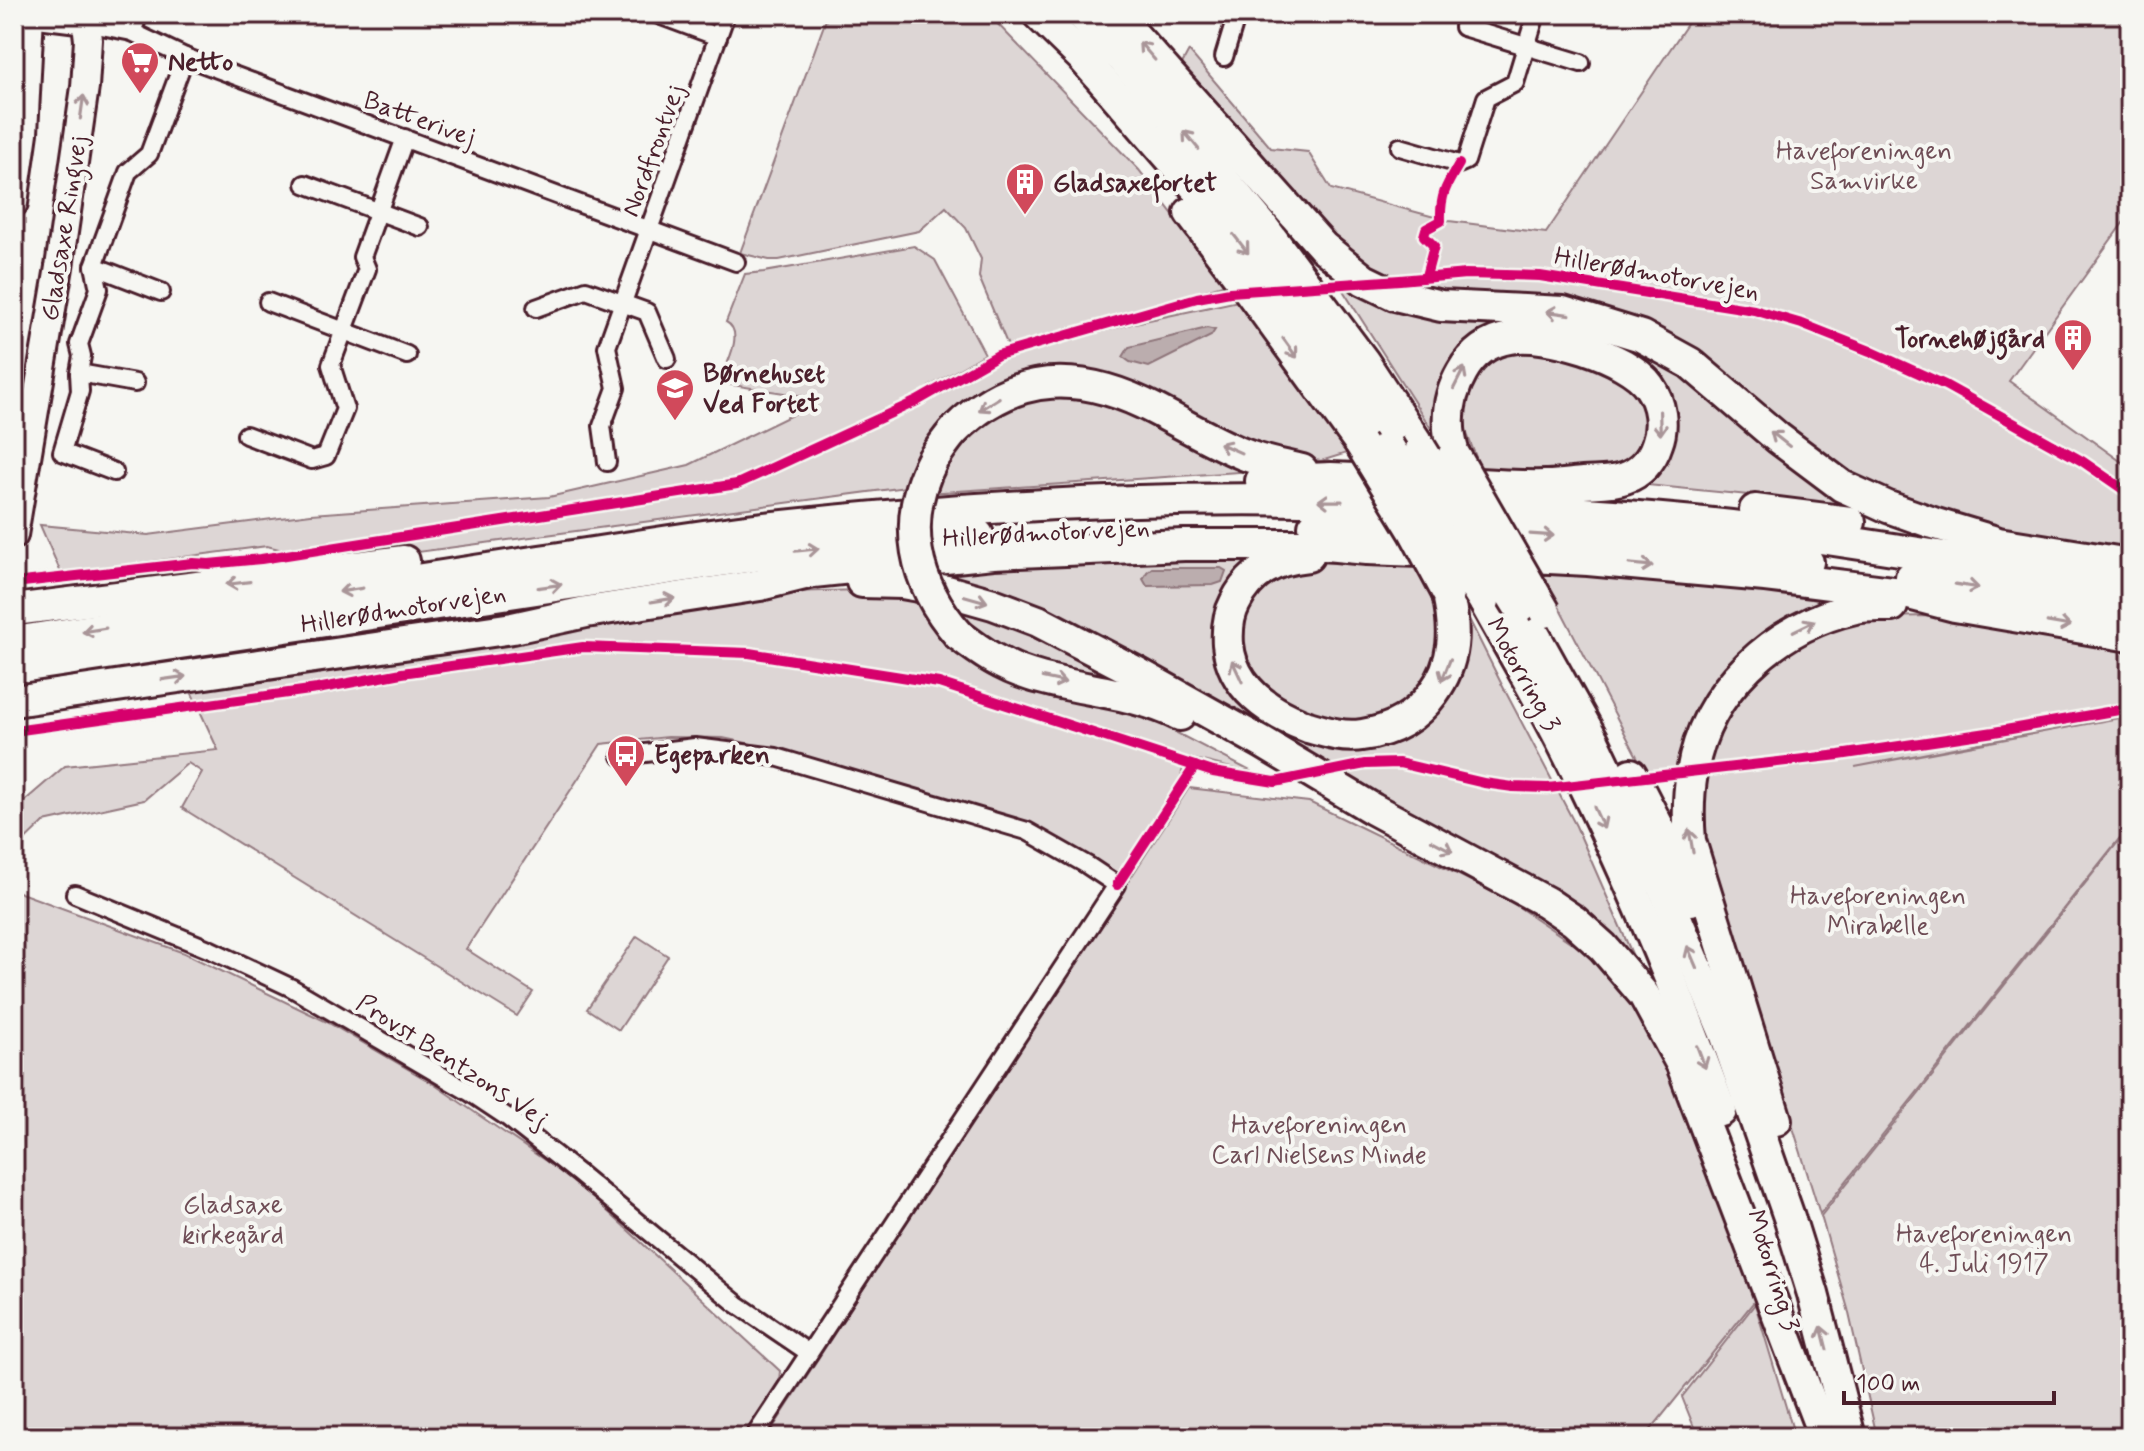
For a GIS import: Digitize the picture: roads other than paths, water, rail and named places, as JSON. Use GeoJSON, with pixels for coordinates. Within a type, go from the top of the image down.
{"type":"FeatureCollection","features":[{"type":"Feature","properties":{"kind":"highway"},"geometry":{"type":"LineString","coordinates":[[1038,14],[1082,57],[1176,195],[1374,444],[1414,531],[1448,594],[1454,642],[1450,663],[1440,685],[1427,702],[1397,726],[1359,736],[1333,734],[1273,711],[1245,687],[1237,676],[1229,653],[1227,628],[1238,596],[1264,568],[1295,557],[1367,549]]}},
{"type":"Feature","properties":{"kind":"highway","name":"Motorring 3"},"geometry":{"type":"LineString","coordinates":[[1081,14],[1122,58],[1260,223],[1364,362],[1532,609],[1664,889],[1726,1036],[1813,1294],[1850,1437]]}},
{"type":"Feature","properties":{"kind":"highway"},"geometry":{"type":"LineString","coordinates":[[1115,14],[1323,247],[1364,280],[1395,295],[1441,306],[1563,312],[1641,336],[1690,363],[1778,438],[1842,486],[1888,507],[1993,541]]}},
{"type":"Feature","properties":{"kind":"highway"},"geometry":{"type":"LineString","coordinates":[[1216,129],[1321,277],[1364,362]]}},
{"type":"Feature","properties":{"kind":"highway"},"geometry":{"type":"LineString","coordinates":[[1049,505],[1188,484],[1331,478],[1546,486],[1611,482],[1628,478],[1646,464],[1661,435],[1660,413],[1649,386],[1639,376],[1625,366],[1589,350],[1525,336],[1509,338],[1478,351],[1464,367],[1454,386],[1447,423],[1454,454],[1532,609],[1660,830],[1746,1023]]}},
{"type":"Feature","properties":{"kind":"highway"},"geometry":{"type":"LineString","coordinates":[[1331,478],[1244,455],[1130,398],[1096,385],[1071,382],[1043,384],[1019,389],[999,398],[973,414],[953,432],[924,476],[915,522],[915,545],[928,591],[939,609],[959,635],[994,661],[1030,676],[1149,702],[1373,809]]}},
{"type":"Feature","properties":{"kind":"highway","name":"Motorring 3"},"geometry":{"type":"LineString","coordinates":[[1374,444],[1484,601],[1568,754],[1644,917],[1702,1060],[1761,1224],[1820,1429]]}},
{"type":"Feature","properties":{"kind":"highway"},"geometry":{"type":"LineString","coordinates":[[1546,486],[1583,493],[1796,514],[1993,541],[2130,564]]}},
{"type":"Feature","properties":{"kind":"highway","name":"Hillerødmotorvejen"},"geometry":{"type":"LineString","coordinates":[[14,642],[760,529],[885,516],[1049,505],[1187,501],[1378,501],[1636,517],[1763,530],[2130,588]]}},
{"type":"Feature","properties":{"kind":"highway","name":"Hillerødmotorvejen"},"geometry":{"type":"LineString","coordinates":[[14,668],[753,556],[888,541],[1047,530],[1191,525],[1384,527],[1649,543],[1753,553],[2130,613]]}},
{"type":"Feature","properties":{"kind":"highway"},"geometry":{"type":"LineString","coordinates":[[14,610],[686,526],[760,529]]}},
{"type":"Feature","properties":{"kind":"highway"},"geometry":{"type":"LineString","coordinates":[[14,701],[513,628],[586,612],[760,585],[813,572],[993,553],[1184,545],[1326,545],[1588,560],[1765,576],[1909,594],[1955,606],[2130,636]]}},
{"type":"Feature","properties":{"kind":"highway"},"geometry":{"type":"LineString","coordinates":[[760,585],[848,581],[902,583],[947,591],[1038,621],[1263,743],[1373,809],[1546,902],[1574,921],[1603,947],[1644,995],[1682,1065],[1820,1429]]}},
{"type":"Feature","properties":{"kind":"highway"},"geometry":{"type":"LineString","coordinates":[[1813,1294],[1794,1179],[1690,841],[1688,805],[1692,770],[1702,736],[1738,676],[1763,651],[1793,631],[1825,616],[1859,607],[1955,606]]}},
{"type":"Feature","properties":{"kind":"highway"},"geometry":{"type":"LineString","coordinates":[[251,631],[337,635],[586,612]]}},
{"type":"Feature","properties":{"kind":"main road","name":"Gladsaxe Ringvej"},"geometry":{"type":"LineString","coordinates":[[14,203],[24,133],[25,15]]}},
{"type":"Feature","properties":{"kind":"main road","name":"Gladsaxe Ringvej"},"geometry":{"type":"LineString","coordinates":[[14,535],[59,267],[85,87],[86,18]]}},
{"type":"Feature","properties":{"kind":"street"},"geometry":{"type":"LineString","coordinates":[[132,32],[139,14]]}},
{"type":"Feature","properties":{"kind":"street"},"geometry":{"type":"LineString","coordinates":[[656,14],[718,37]]}},
{"type":"Feature","properties":{"kind":"street","name":"Nordfrontvej"},"geometry":{"type":"LineString","coordinates":[[607,462],[602,426],[616,388],[607,347],[726,14]]}},
{"type":"Feature","properties":{"kind":"street"},"geometry":{"type":"LineString","coordinates":[[1224,57],[1237,14]]}},
{"type":"Feature","properties":{"kind":"street"},"geometry":{"type":"LineString","coordinates":[[1400,147],[1459,164],[1466,161],[1486,98],[1515,83],[1536,14]]}},
{"type":"Feature","properties":{"kind":"street"},"geometry":{"type":"LineString","coordinates":[[25,15],[86,18]]}},
{"type":"Feature","properties":{"kind":"street","name":"Batterivej"},"geometry":{"type":"LineString","coordinates":[[86,18],[132,32],[185,57],[736,262]]}},
{"type":"Feature","properties":{"kind":"street"},"geometry":{"type":"LineString","coordinates":[[1463,27],[1581,63]]}},
{"type":"Feature","properties":{"kind":"street"},"geometry":{"type":"LineString","coordinates":[[114,472],[62,452],[80,391],[82,356],[79,344],[99,289],[94,266],[128,172],[149,154],[185,57]]}},
{"type":"Feature","properties":{"kind":"street"},"geometry":{"type":"LineString","coordinates":[[246,435],[312,460],[326,456],[345,409],[331,365],[367,269],[362,257],[405,138]]}},
{"type":"Feature","properties":{"kind":"street"},"geometry":{"type":"LineString","coordinates":[[305,184],[420,227]]}},
{"type":"Feature","properties":{"kind":"street"},"geometry":{"type":"LineString","coordinates":[[94,266],[161,292]]}},
{"type":"Feature","properties":{"kind":"street"},"geometry":{"type":"LineString","coordinates":[[536,308],[586,290],[624,302],[647,312],[667,359]]}},
{"type":"Feature","properties":{"kind":"street"},"geometry":{"type":"LineString","coordinates":[[268,302],[407,355]]}},
{"type":"Feature","properties":{"kind":"street"},"geometry":{"type":"LineString","coordinates":[[79,373],[135,383]]}},
{"type":"Feature","properties":{"kind":"street"},"geometry":{"type":"LineString","coordinates":[[621,756],[695,747],[776,757],[1027,831],[1117,885],[754,1437]]}},
{"type":"Feature","properties":{"kind":"street","name":"Provst Bentzons Vej"},"geometry":{"type":"LineString","coordinates":[[75,894],[211,950],[292,988],[471,1093],[578,1173],[737,1304],[809,1353]]}},
{"type":"Feature","properties":{"kind":"place","name":"Netto"},"geometry":{"type":"Point","coordinates":[140,95]}},
{"type":"Feature","properties":{"kind":"place","name":"Gladsaxefortet"},"geometry":{"type":"Point","coordinates":[1025,216]}},
{"type":"Feature","properties":{"kind":"place","name":"Tornehøjgård"},"geometry":{"type":"Point","coordinates":[2073,372]}},
{"type":"Feature","properties":{"kind":"place","name":"Børnehuset Ved Fortet"},"geometry":{"type":"Point","coordinates":[675,422]}},
{"type":"Feature","properties":{"kind":"place","name":"Egeparken"},"geometry":{"type":"Point","coordinates":[626,788]}},
{"type":"Feature","properties":{"kind":"park label","name":"Haveforeningen Samvirke"},"geometry":{"type":"Point","coordinates":[1864,165]}},
{"type":"Feature","properties":{"kind":"park label","name":"Haveforeningen Mirabelle"},"geometry":{"type":"Point","coordinates":[1878,910]}},
{"type":"Feature","properties":{"kind":"park label","name":"Haveforeningen Carl Nielsens Minde"},"geometry":{"type":"Point","coordinates":[1319,1139]}},
{"type":"Feature","properties":{"kind":"park label","name":"Gladsaxe kirkegård"},"geometry":{"type":"Point","coordinates":[233,1219]}},
{"type":"Feature","properties":{"kind":"park label","name":"Haveforeningen 4. Juli 1917"},"geometry":{"type":"Point","coordinates":[1984,1248]}}]}
